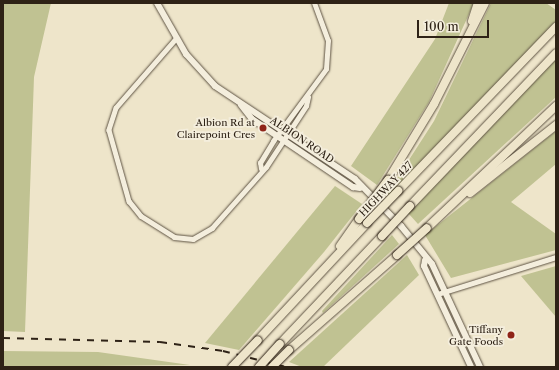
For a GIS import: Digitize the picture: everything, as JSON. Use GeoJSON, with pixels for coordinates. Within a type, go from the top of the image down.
{"type":"FeatureCollection","features":[{"type":"Feature","properties":{"kind":"highway"},"geometry":{"type":"LineString","coordinates":[[463,44],[478,3]]}},
{"type":"Feature","properties":{"kind":"highway"},"geometry":{"type":"LineString","coordinates":[[326,266],[388,180],[434,104],[485,3]]}},
{"type":"Feature","properties":{"kind":"highway","name":"HIGHWAY 427"},"geometry":{"type":"LineString","coordinates":[[232,367],[326,266],[556,27]]}},
{"type":"Feature","properties":{"kind":"highway"},"geometry":{"type":"LineString","coordinates":[[259,367],[556,53]]}},
{"type":"Feature","properties":{"kind":"highway"},"geometry":{"type":"LineString","coordinates":[[272,367],[289,350],[427,228],[556,106]]}},
{"type":"Feature","properties":{"kind":"highway"},"geometry":{"type":"LineString","coordinates":[[427,228],[556,125]]}},
{"type":"Feature","properties":{"kind":"main road","name":"ALBION ROAD"},"geometry":{"type":"LineString","coordinates":[[157,3],[176,39],[205,76],[238,101],[355,179],[360,188],[396,220],[425,260],[432,264],[446,291],[480,367]]}},
{"type":"Feature","properties":{"kind":"main road","name":"ALBION ROAD"},"geometry":{"type":"LineString","coordinates":[[238,101],[252,119],[353,187],[360,188]]}},
{"type":"Feature","properties":{"kind":"main road","name":"ALBION ROAD"},"geometry":{"type":"LineString","coordinates":[[425,260],[424,266],[471,367]]}},
{"type":"Feature","properties":{"kind":"street"},"geometry":{"type":"LineString","coordinates":[[176,39],[120,103],[111,119],[110,136],[129,201],[142,216],[174,237],[193,239],[212,228],[261,169],[288,133],[308,97],[322,76],[329,56],[326,34],[314,3]]}},
{"type":"Feature","properties":{"kind":"street"},"geometry":{"type":"LineString","coordinates":[[261,169],[260,163],[277,136],[308,97]]}},
{"type":"Feature","properties":{"kind":"street"},"geometry":{"type":"LineString","coordinates":[[438,294],[556,257]]}},
{"type":"Feature","properties":{"kind":"green space"},"geometry":{"type":"Polygon","coordinates":[[[3,3],[51,3],[34,77],[25,332],[3,331],[3,3]]]}},
{"type":"Feature","properties":{"kind":"green space"},"geometry":{"type":"Polygon","coordinates":[[[449,3],[474,3],[429,102],[377,185],[351,166],[435,39],[449,3]]]}},
{"type":"Feature","properties":{"kind":"green space"},"geometry":{"type":"Polygon","coordinates":[[[491,3],[546,3],[556,10],[556,22],[390,196],[387,194],[434,121],[491,3]]]}},
{"type":"Feature","properties":{"kind":"green space"},"geometry":{"type":"Polygon","coordinates":[[[556,58],[556,97],[418,224],[408,213],[556,58]]]}},
{"type":"Feature","properties":{"kind":"green space"},"geometry":{"type":"Polygon","coordinates":[[[556,131],[556,164],[511,202],[556,234],[556,250],[451,278],[425,235],[556,131]]]}},
{"type":"Feature","properties":{"kind":"green space"},"geometry":{"type":"Polygon","coordinates":[[[335,186],[362,204],[324,252],[239,350],[205,343],[335,186]]]}},
{"type":"Feature","properties":{"kind":"green space"},"geometry":{"type":"Polygon","coordinates":[[[392,235],[399,244],[323,313],[322,311],[392,235]]]}},
{"type":"Feature","properties":{"kind":"green space"},"geometry":{"type":"Polygon","coordinates":[[[407,255],[419,275],[323,367],[302,367],[289,362],[407,255]]]}},
{"type":"Feature","properties":{"kind":"green space"},"geometry":{"type":"Polygon","coordinates":[[[556,266],[556,317],[521,276],[556,266]]]}},
{"type":"Feature","properties":{"kind":"green space"},"geometry":{"type":"Polygon","coordinates":[[[3,351],[98,352],[190,365],[3,367],[3,351]]]}},
{"type":"Feature","properties":{"kind":"railway"},"geometry":{"type":"LineString","coordinates":[[3,338],[160,342],[223,351],[286,367]]}},
{"type":"Feature","properties":{"kind":"place","name":"Albion Rd at Clairepoint Cres"},"geometry":{"type":"Point","coordinates":[263,128]}},
{"type":"Feature","properties":{"kind":"place","name":"Tiffany Gate Foods"},"geometry":{"type":"Point","coordinates":[511,335]}}]}
